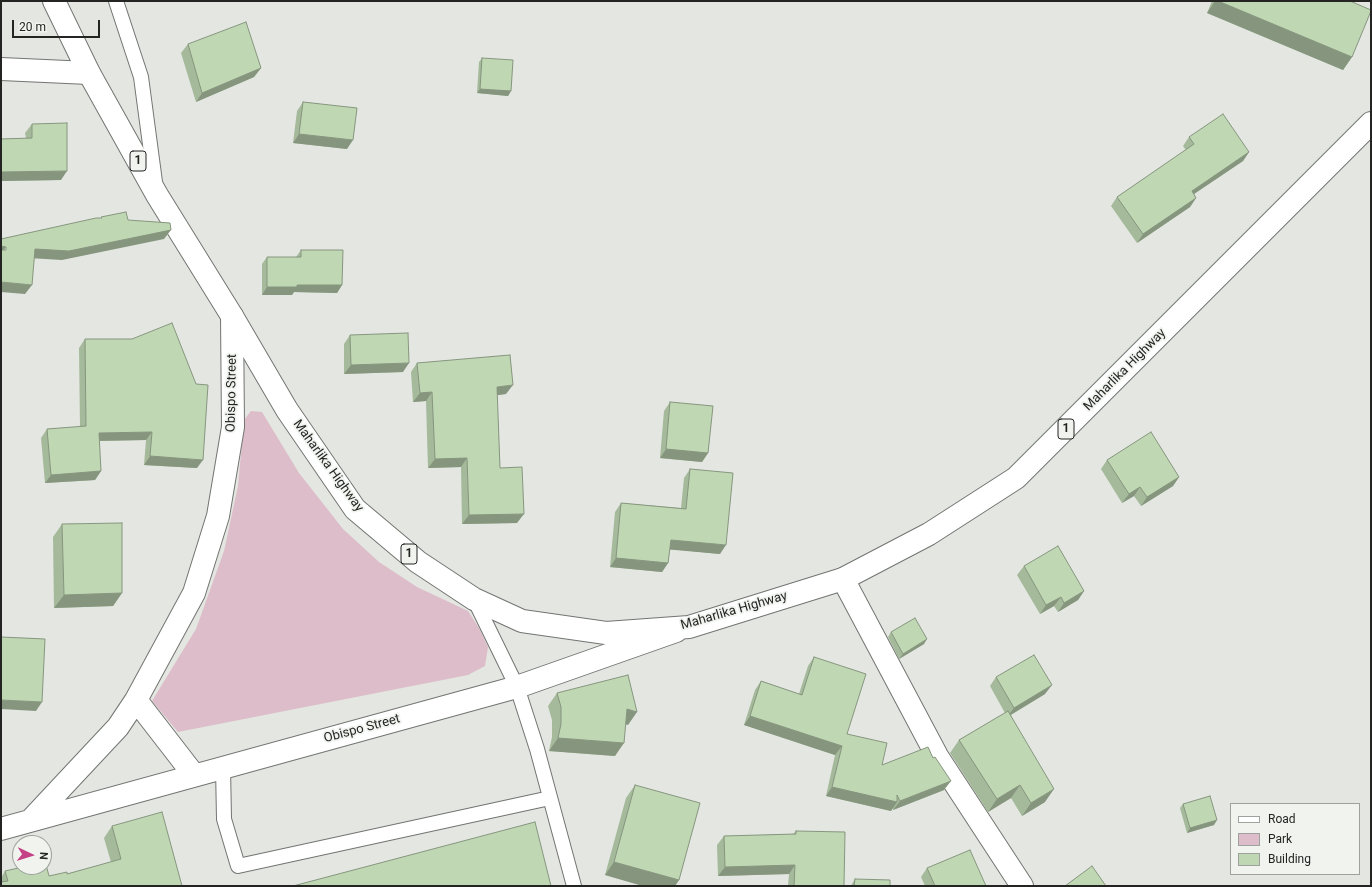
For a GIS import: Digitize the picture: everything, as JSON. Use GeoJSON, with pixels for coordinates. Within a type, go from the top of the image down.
{"type":"FeatureCollection","features":[{"type":"Feature","properties":{"kind":"main road","name":"Maharlika Highway"},"geometry":{"type":"LineString","coordinates":[[54,1],[89,73],[157,195],[288,410],[355,509],[418,562],[474,600],[522,621],[606,633],[688,627],[843,579],[929,534],[1016,478],[1371,123]]}},
{"type":"Feature","properties":{"kind":"main road"},"geometry":{"type":"LineString","coordinates":[[3,75],[89,73]]}},
{"type":"Feature","properties":{"kind":"main road","name":"Obispo Street"},"geometry":{"type":"LineString","coordinates":[[31,820],[118,727],[136,700],[194,593],[218,516],[233,428],[232,316]]}},
{"type":"Feature","properties":{"kind":"main road"},"geometry":{"type":"LineString","coordinates":[[843,579],[937,756],[1022,886]]}},
{"type":"Feature","properties":{"kind":"main road","name":"Obispo Street"},"geometry":{"type":"LineString","coordinates":[[1,829],[517,687],[688,627]]}},
{"type":"Feature","properties":{"kind":"main road"},"geometry":{"type":"LineString","coordinates":[[136,700],[194,776]]}},
{"type":"Feature","properties":{"kind":"lane"},"geometry":{"type":"LineString","coordinates":[[116,1],[141,77],[157,195]]}},
{"type":"Feature","properties":{"kind":"lane"},"geometry":{"type":"LineString","coordinates":[[474,600],[517,687],[537,749],[574,886]]}},
{"type":"Feature","properties":{"kind":"lane"},"geometry":{"type":"LineString","coordinates":[[223,767],[224,819],[238,866],[550,798]]}},
{"type":"Feature","properties":{"kind":"green space"},"geometry":{"type":"Polygon","coordinates":[[[251,411],[262,412],[299,473],[343,529],[379,562],[417,587],[468,611],[479,628],[488,647],[485,666],[468,675],[178,732],[152,701],[196,629],[224,551],[238,486],[244,420],[251,411]]]}},
{"type":"Feature","properties":{"kind":"building"},"geometry":{"type":"Polygon","coordinates":[[[1218,1],[1350,1],[1371,11],[1352,57],[1218,1]]]}},
{"type":"Feature","properties":{"kind":"building"},"geometry":{"type":"Polygon","coordinates":[[[246,22],[261,68],[202,93],[188,44],[246,22]]]}},
{"type":"Feature","properties":{"kind":"building"},"geometry":{"type":"Polygon","coordinates":[[[482,58],[513,60],[511,91],[480,89],[482,58]]]}},
{"type":"Feature","properties":{"kind":"building"},"geometry":{"type":"Polygon","coordinates":[[[303,102],[357,108],[353,140],[299,134],[303,102]]]}},
{"type":"Feature","properties":{"kind":"building"},"geometry":{"type":"Polygon","coordinates":[[[1223,114],[1249,152],[1192,191],[1196,198],[1143,234],[1117,197],[1194,144],[1189,137],[1223,114]]]}},
{"type":"Feature","properties":{"kind":"building"},"geometry":{"type":"Polygon","coordinates":[[[67,123],[67,171],[1,172],[1,139],[32,138],[32,124],[67,123]]]}},
{"type":"Feature","properties":{"kind":"building"},"geometry":{"type":"Polygon","coordinates":[[[126,212],[128,220],[170,223],[171,230],[69,251],[35,249],[32,285],[1,282],[1,250],[6,250],[6,247],[1,246],[1,239],[126,212]]]}},
{"type":"Feature","properties":{"kind":"building"},"geometry":{"type":"Polygon","coordinates":[[[301,250],[343,250],[342,285],[267,287],[267,257],[301,257],[301,250]]]}},
{"type":"Feature","properties":{"kind":"building"},"geometry":{"type":"Polygon","coordinates":[[[172,323],[196,384],[208,385],[203,460],[150,456],[152,432],[99,433],[101,471],[51,475],[47,429],[86,426],[85,339],[132,339],[172,323]]]}},
{"type":"Feature","properties":{"kind":"building"},"geometry":{"type":"Polygon","coordinates":[[[408,333],[409,363],[351,365],[350,335],[408,333]]]}},
{"type":"Feature","properties":{"kind":"building"},"geometry":{"type":"Polygon","coordinates":[[[510,355],[513,385],[497,387],[500,468],[522,467],[524,514],[469,515],[467,458],[435,459],[432,392],[420,393],[417,363],[510,355]]]}},
{"type":"Feature","properties":{"kind":"building"},"geometry":{"type":"Polygon","coordinates":[[[670,402],[713,406],[708,453],[666,449],[670,402]]]}},
{"type":"Feature","properties":{"kind":"building"},"geometry":{"type":"Polygon","coordinates":[[[1151,432],[1179,477],[1147,497],[1140,487],[1129,494],[1107,460],[1151,432]]]}},
{"type":"Feature","properties":{"kind":"building"},"geometry":{"type":"Polygon","coordinates":[[[690,469],[733,473],[726,545],[671,540],[668,563],[616,558],[621,503],[686,509],[690,469]]]}},
{"type":"Feature","properties":{"kind":"building"},"geometry":{"type":"Polygon","coordinates":[[[122,523],[122,593],[64,595],[62,524],[122,523]]]}},
{"type":"Feature","properties":{"kind":"building"},"geometry":{"type":"Polygon","coordinates":[[[1058,546],[1084,591],[1064,603],[1061,597],[1046,605],[1024,566],[1058,546]]]}},
{"type":"Feature","properties":{"kind":"building"},"geometry":{"type":"Polygon","coordinates":[[[915,618],[927,639],[903,654],[891,632],[915,618]]]}},
{"type":"Feature","properties":{"kind":"building"},"geometry":{"type":"Polygon","coordinates":[[[1,637],[45,639],[42,702],[1,700],[1,637]]]}},
{"type":"Feature","properties":{"kind":"building"},"geometry":{"type":"Polygon","coordinates":[[[1034,655],[1052,685],[1014,708],[996,677],[1034,655]]]}},
{"type":"Feature","properties":{"kind":"building"},"geometry":{"type":"Polygon","coordinates":[[[814,657],[866,674],[847,734],[887,743],[882,765],[928,747],[933,758],[935,757],[951,781],[900,801],[897,795],[897,802],[832,787],[842,746],[750,716],[761,681],[802,695],[814,657]]]}},
{"type":"Feature","properties":{"kind":"building"},"geometry":{"type":"Polygon","coordinates":[[[628,675],[637,712],[627,709],[624,743],[558,738],[561,724],[561,707],[557,693],[628,675]]]}},
{"type":"Feature","properties":{"kind":"building"},"geometry":{"type":"Polygon","coordinates":[[[1008,711],[1054,789],[1031,803],[1020,785],[997,799],[959,740],[1008,711]]]}},
{"type":"Feature","properties":{"kind":"building"},"geometry":{"type":"Polygon","coordinates":[[[635,785],[700,803],[679,880],[614,862],[635,785]]]}},
{"type":"Feature","properties":{"kind":"building"},"geometry":{"type":"Polygon","coordinates":[[[1210,796],[1217,820],[1190,828],[1183,804],[1210,796]]]}},
{"type":"Feature","properties":{"kind":"building"},"geometry":{"type":"Polygon","coordinates":[[[162,812],[182,886],[1,886],[1,882],[8,881],[5,871],[12,869],[12,875],[49,876],[67,872],[67,874],[121,859],[112,826],[162,812]]]}},
{"type":"Feature","properties":{"kind":"building"},"geometry":{"type":"Polygon","coordinates":[[[535,822],[551,886],[293,886],[535,822]]]}},
{"type":"Feature","properties":{"kind":"building"},"geometry":{"type":"Polygon","coordinates":[[[796,831],[845,832],[844,886],[794,886],[795,865],[725,867],[724,836],[796,834],[796,831]]]}},
{"type":"Feature","properties":{"kind":"building"},"geometry":{"type":"Polygon","coordinates":[[[970,850],[986,886],[935,886],[927,868],[970,850]]]}},
{"type":"Feature","properties":{"kind":"building"},"geometry":{"type":"Polygon","coordinates":[[[1092,866],[1106,886],[1065,886],[1092,866]]]}},
{"type":"Feature","properties":{"kind":"building"},"geometry":{"type":"Polygon","coordinates":[[[855,879],[890,880],[890,886],[854,886],[855,879]]]}}]}
